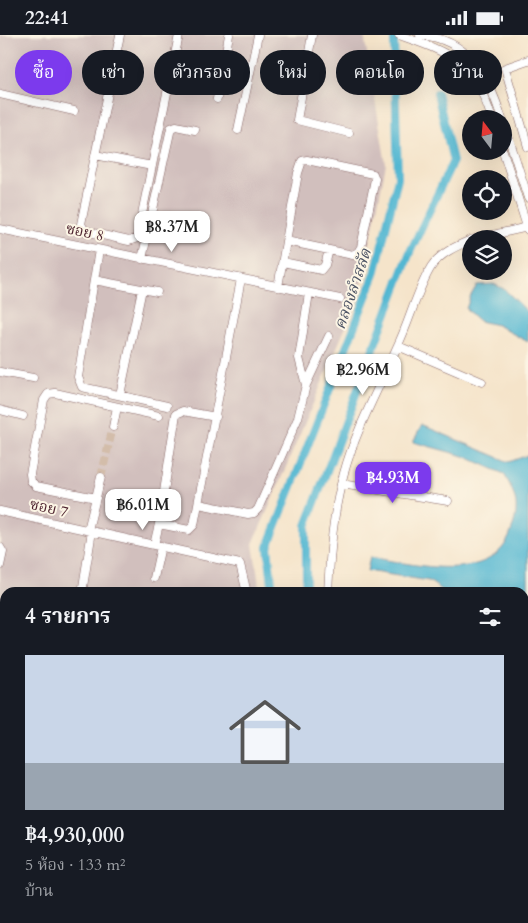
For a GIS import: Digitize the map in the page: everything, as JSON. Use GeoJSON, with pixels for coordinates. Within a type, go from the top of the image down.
{"type":"FeatureCollection","features":[{"type":"Feature","properties":{"kind":"street"},"geometry":{"type":"LineString","coordinates":[[120,35],[82,229],[129,241],[136,238],[179,35]]}},
{"type":"Feature","properties":{"kind":"street"},"geometry":{"type":"LineString","coordinates":[[217,99],[229,35]]}},
{"type":"Feature","properties":{"kind":"street"},"geometry":{"type":"LineString","coordinates":[[238,130],[258,35]]}},
{"type":"Feature","properties":{"kind":"street"},"geometry":{"type":"LineString","coordinates":[[312,35],[297,120],[349,133]]}},
{"type":"Feature","properties":{"kind":"street"},"geometry":{"type":"LineString","coordinates":[[401,35],[438,50]]}},
{"type":"Feature","properties":{"kind":"street"},"geometry":{"type":"LineString","coordinates":[[426,35],[452,45],[459,50]]}},
{"type":"Feature","properties":{"kind":"street"},"geometry":{"type":"LineString","coordinates":[[528,60],[505,68],[528,147]]}},
{"type":"Feature","properties":{"kind":"street"},"geometry":{"type":"LineString","coordinates":[[0,94],[74,111]]}},
{"type":"Feature","properties":{"kind":"street"},"geometry":{"type":"LineString","coordinates":[[484,95],[489,110]]}},
{"type":"Feature","properties":{"kind":"street"},"geometry":{"type":"LineString","coordinates":[[495,95],[499,110]]}},
{"type":"Feature","properties":{"kind":"street"},"geometry":{"type":"LineString","coordinates":[[142,259],[169,131],[176,126],[195,130]]}},
{"type":"Feature","properties":{"kind":"street"},"geometry":{"type":"LineString","coordinates":[[512,148],[528,198]]}},
{"type":"Feature","properties":{"kind":"street"},"geometry":{"type":"LineString","coordinates":[[95,155],[152,166]]}},
{"type":"Feature","properties":{"kind":"street"},"geometry":{"type":"LineString","coordinates":[[278,287],[283,262],[286,241],[298,173],[302,161],[308,160],[373,174],[375,179],[362,247],[358,253],[353,255],[286,241]]}},
{"type":"Feature","properties":{"kind":"street"},"geometry":{"type":"LineString","coordinates":[[506,160],[528,228],[512,231]]}},
{"type":"Feature","properties":{"kind":"street","name":"ซอย 8"},"geometry":{"type":"LineString","coordinates":[[0,229],[340,299]]}},
{"type":"Feature","properties":{"kind":"street"},"geometry":{"type":"LineString","coordinates":[[329,587],[341,484],[362,425],[398,345],[414,302],[432,266],[450,249],[462,244]]}},
{"type":"Feature","properties":{"kind":"street"},"geometry":{"type":"LineString","coordinates":[[99,249],[78,377],[79,383],[82,387],[167,405]]}},
{"type":"Feature","properties":{"kind":"street"},"geometry":{"type":"LineString","coordinates":[[283,262],[321,269],[325,265],[329,250]]}},
{"type":"Feature","properties":{"kind":"street"},"geometry":{"type":"LineString","coordinates":[[159,524],[188,530],[192,528],[199,504],[241,279]]}},
{"type":"Feature","properties":{"kind":"street"},"geometry":{"type":"LineString","coordinates":[[94,280],[157,292]]}},
{"type":"Feature","properties":{"kind":"street"},"geometry":{"type":"LineString","coordinates":[[120,395],[142,289]]}},
{"type":"Feature","properties":{"kind":"street"},"geometry":{"type":"LineString","coordinates":[[306,385],[299,359],[309,293]]}},
{"type":"Feature","properties":{"kind":"street"},"geometry":{"type":"LineString","coordinates":[[199,504],[248,514],[254,513],[258,509],[298,418],[306,385],[329,336]]}},
{"type":"Feature","properties":{"kind":"street"},"geometry":{"type":"LineString","coordinates":[[398,345],[482,382]]}},
{"type":"Feature","properties":{"kind":"street"},"geometry":{"type":"LineString","coordinates":[[0,372],[34,378]]}},
{"type":"Feature","properties":{"kind":"street"},"geometry":{"type":"LineString","coordinates":[[96,498],[36,486],[31,481],[30,474],[44,399],[48,394],[55,393],[159,416]]}},
{"type":"Feature","properties":{"kind":"street"},"geometry":{"type":"LineString","coordinates":[[113,427],[117,407]]}},
{"type":"Feature","properties":{"kind":"street"},"geometry":{"type":"LineString","coordinates":[[0,410],[23,416]]}},
{"type":"Feature","properties":{"kind":"street"},"geometry":{"type":"LineString","coordinates":[[154,578],[159,524],[176,414],[183,411],[216,417]]}},
{"type":"Feature","properties":{"kind":"street"},"geometry":{"type":"LineString","coordinates":[[83,587],[90,531],[101,477]]}},
{"type":"Feature","properties":{"kind":"street"},"geometry":{"type":"LineString","coordinates":[[341,484],[448,501]]}},
{"type":"Feature","properties":{"kind":"street","name":"ซอย 7"},"geometry":{"type":"LineString","coordinates":[[0,511],[240,564],[246,587]]}},
{"type":"Feature","properties":{"kind":"street"},"geometry":{"type":"LineString","coordinates":[[0,547],[2,552],[0,566]]}},
{"type":"Feature","properties":{"kind":"shaded area"},"geometry":{"type":"Polygon","coordinates":[[[0,35],[364,35],[367,50],[336,50],[336,95],[374,95],[386,164],[359,296],[253,544],[259,587],[0,587],[0,35]]]}},
{"type":"Feature","properties":{"kind":"water"},"geometry":{"type":"Polygon","coordinates":[[[494,284],[504,289],[528,312],[528,342],[497,325],[479,321],[466,309],[477,285],[494,284]]]}},
{"type":"Feature","properties":{"kind":"water"},"geometry":{"type":"Polygon","coordinates":[[[422,425],[509,462],[528,455],[528,587],[438,587],[429,581],[367,571],[370,557],[428,566],[450,567],[470,565],[487,560],[501,549],[511,532],[516,516],[516,502],[504,474],[464,456],[413,442],[422,425]]]}},
{"type":"Feature","properties":{"kind":"waterway","name":"คลองลำสลัด"},"geometry":{"type":"LineString","coordinates":[[272,587],[268,547],[375,274],[398,178],[394,40]]}},
{"type":"Feature","properties":{"kind":"waterway"},"geometry":{"type":"LineString","coordinates":[[306,587],[306,526],[410,252],[453,161],[437,95]]}},
{"type":"Feature","properties":{"kind":"tunnel"},"geometry":{"type":"LineString","coordinates":[[101,477],[113,427]]}}]}
